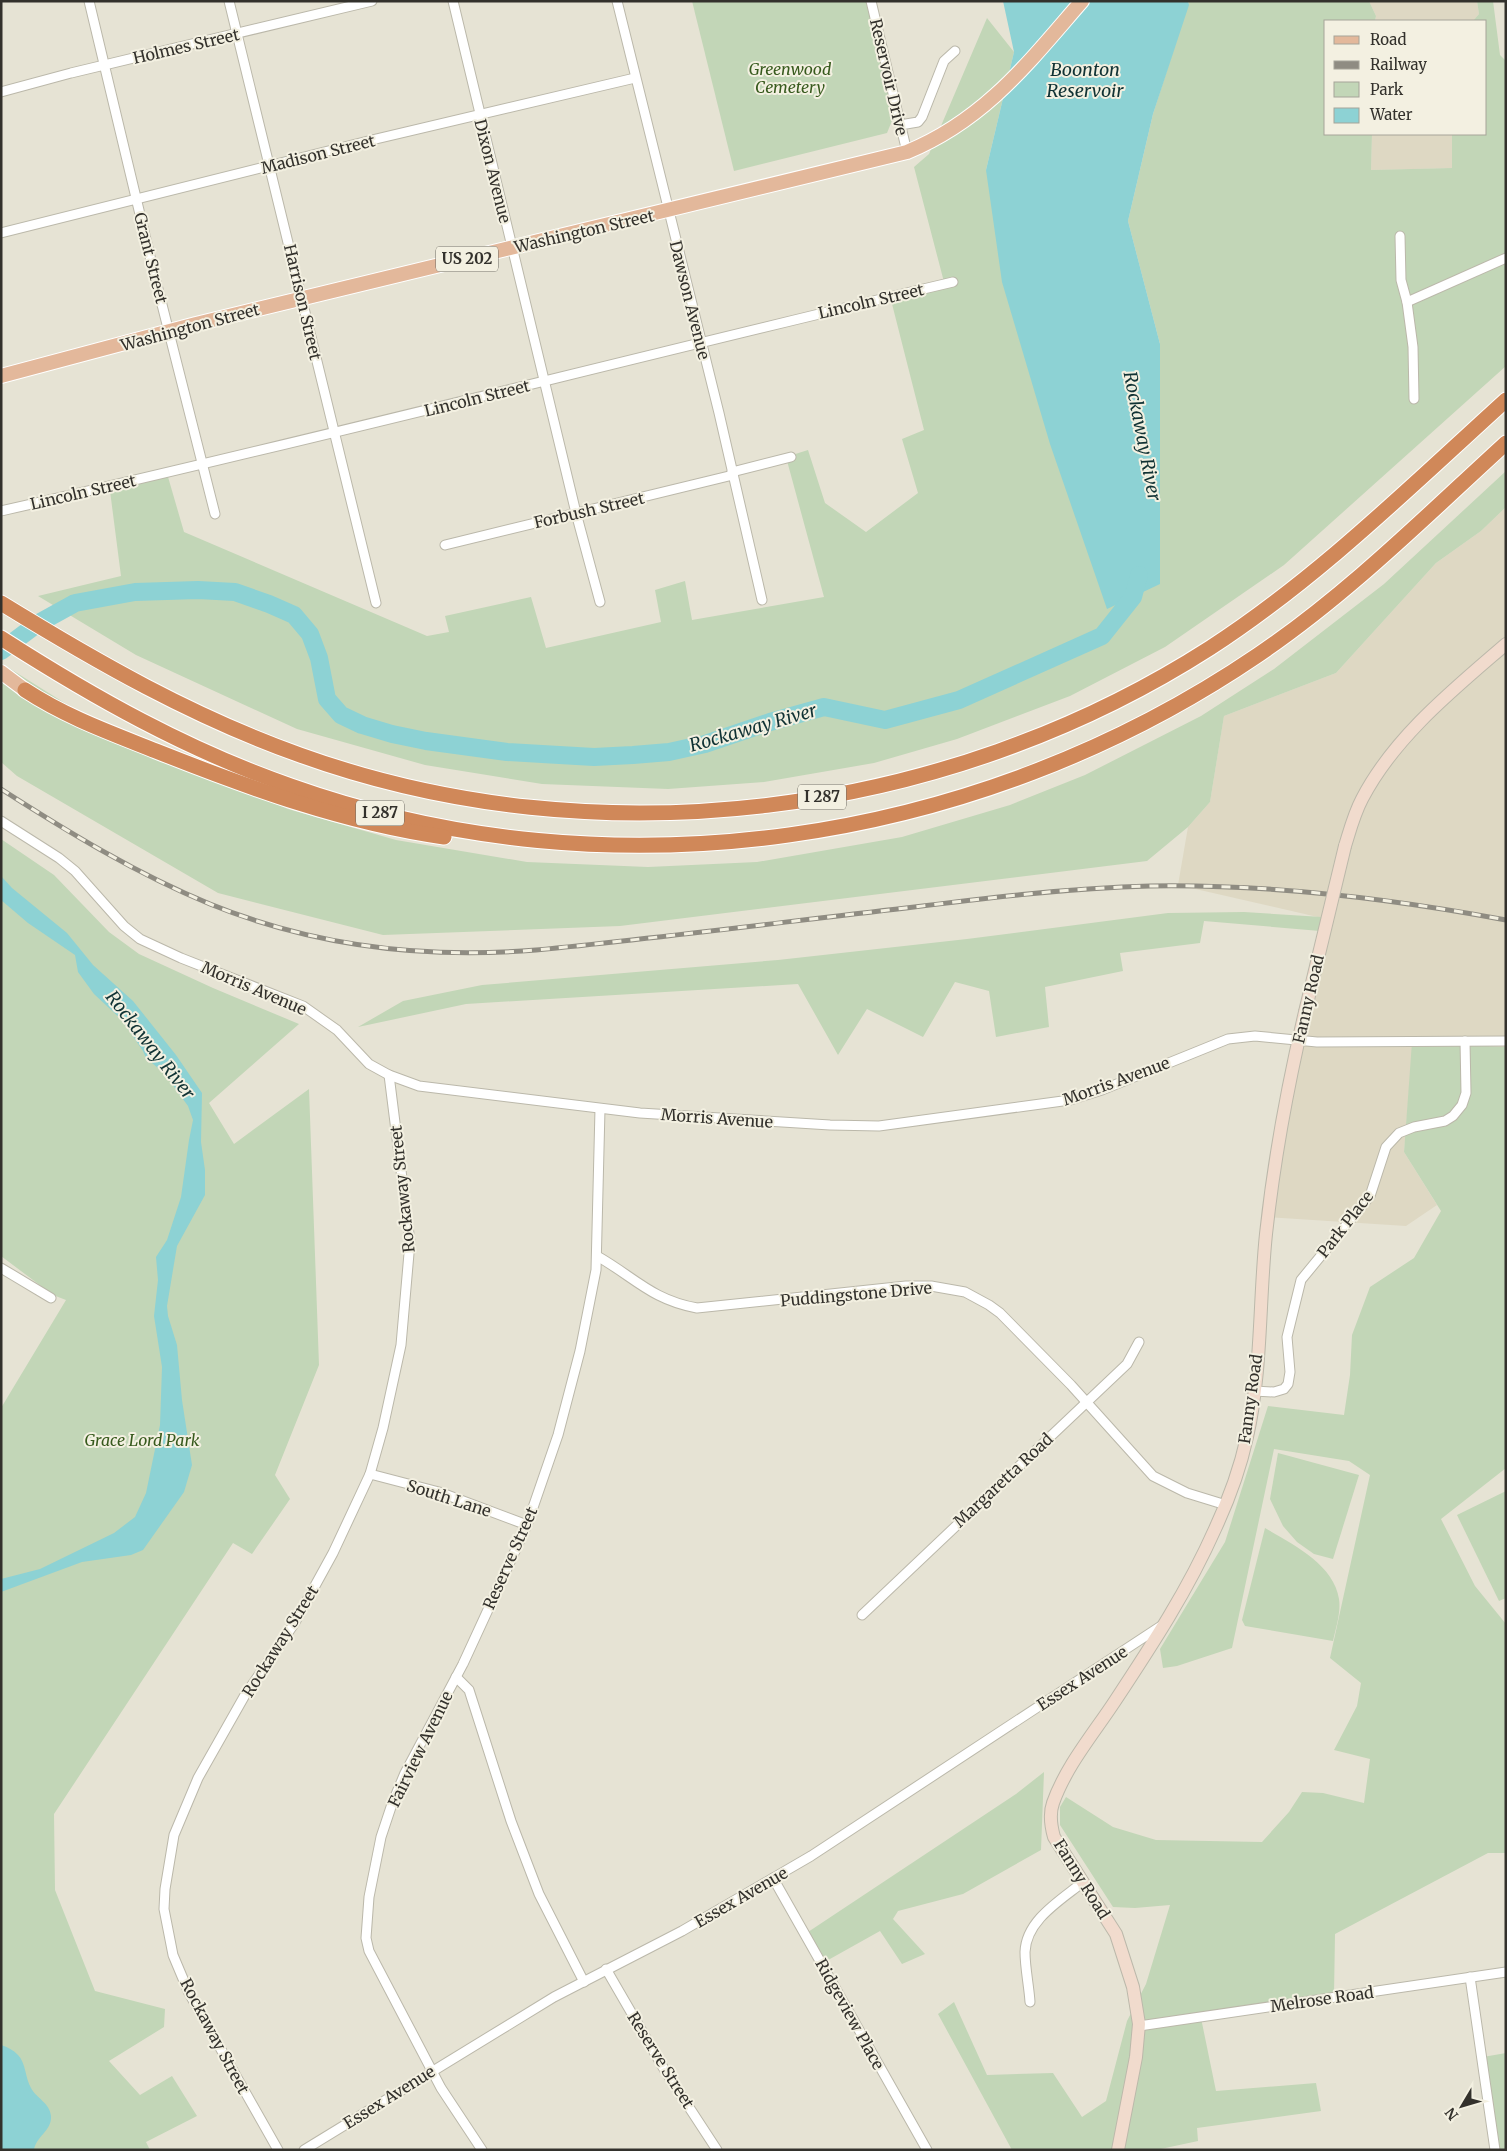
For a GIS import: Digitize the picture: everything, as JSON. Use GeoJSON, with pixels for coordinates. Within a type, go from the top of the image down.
{"type":"FeatureCollection","features":[{"type":"Feature","properties":{"kind":"highway","name":"I 287"},"geometry":{"type":"LineString","coordinates":[[8,607],[151,691],[233,730],[335,767],[442,794],[549,809],[623,813],[731,809],[804,800],[910,779],[997,752],[1081,718],[1178,667],[1239,629],[1326,562],[1506,400]]}},
{"type":"Feature","properties":{"kind":"highway","name":"I 287"},"geometry":{"type":"LineString","coordinates":[[1,638],[87,692],[161,732],[247,770],[326,798],[398,817],[472,832],[546,841],[623,845],[734,841],[845,827],[919,810],[991,789],[1095,747],[1129,731],[1194,695],[1288,633],[1374,562],[1506,443]]}},
{"type":"Feature","properties":{"kind":"highway"},"geometry":{"type":"LineString","coordinates":[[21,687],[69,716],[180,760],[252,787],[359,819],[434,836],[478,842],[526,846],[623,845]]}},
{"type":"Feature","properties":{"kind":"main road","name":"Washington Street"},"geometry":{"type":"LineString","coordinates":[[1,376],[302,299],[907,152],[959,126],[998,95],[1082,1]]}},
{"type":"Feature","properties":{"kind":"main road","name":"Fanny Road"},"geometry":{"type":"LineString","coordinates":[[1118,2150],[1136,2057],[1139,2026],[1133,1987],[1116,1934],[1054,1838],[1051,1824],[1052,1804],[1062,1781],[1183,1594],[1226,1505],[1239,1469],[1247,1436],[1254,1391],[1266,1233],[1286,1099],[1298,1040],[1345,846],[1362,800],[1384,765],[1431,712],[1506,644]]}},
{"type":"Feature","properties":{"kind":"main road"},"geometry":{"type":"LineString","coordinates":[[1,672],[21,687]]}},
{"type":"Feature","properties":{"kind":"street","name":"Grant Street"},"geometry":{"type":"LineString","coordinates":[[89,1],[214,514]]}},
{"type":"Feature","properties":{"kind":"street","name":"Harrison Street"},"geometry":{"type":"LineString","coordinates":[[229,1],[376,603]]}},
{"type":"Feature","properties":{"kind":"street","name":"Holmes Street"},"geometry":{"type":"LineString","coordinates":[[1,92],[372,1]]}},
{"type":"Feature","properties":{"kind":"street","name":"Dixon Avenue"},"geometry":{"type":"LineString","coordinates":[[453,1],[576,513],[600,602]]}},
{"type":"Feature","properties":{"kind":"street","name":"Dawson Avenue"},"geometry":{"type":"LineString","coordinates":[[617,1],[762,600]]}},
{"type":"Feature","properties":{"kind":"street","name":"Reservoir Drive"},"geometry":{"type":"LineString","coordinates":[[871,1],[907,152]]}},
{"type":"Feature","properties":{"kind":"street"},"geometry":{"type":"LineString","coordinates":[[900,125],[918,122],[922,117],[944,61],[955,51]]}},
{"type":"Feature","properties":{"kind":"street","name":"Madison Street"},"geometry":{"type":"LineString","coordinates":[[1,232],[635,78]]}},
{"type":"Feature","properties":{"kind":"street"},"geometry":{"type":"LineString","coordinates":[[1400,236],[1401,280],[1407,302],[1413,347],[1414,399]]}},
{"type":"Feature","properties":{"kind":"street"},"geometry":{"type":"LineString","coordinates":[[1407,302],[1506,258]]}},
{"type":"Feature","properties":{"kind":"street","name":"Lincoln Street"},"geometry":{"type":"LineString","coordinates":[[1,511],[953,282]]}},
{"type":"Feature","properties":{"kind":"street","name":"Forbush Street"},"geometry":{"type":"LineString","coordinates":[[445,546],[791,457]]}},
{"type":"Feature","properties":{"kind":"street","name":"Morris Avenue"},"geometry":{"type":"LineString","coordinates":[[1,822],[59,858],[75,871],[124,926],[140,939],[180,958],[303,1006],[337,1030],[369,1064],[389,1075],[419,1086],[600,1109],[830,1125],[879,1126],[1070,1100],[1102,1090],[1228,1039],[1255,1036],[1317,1042],[1506,1041]]}},
{"type":"Feature","properties":{"kind":"street","name":"Park Place"},"geometry":{"type":"LineString","coordinates":[[1254,1391],[1274,1392],[1284,1389],[1288,1384],[1290,1372],[1286,1337],[1300,1280],[1370,1196],[1386,1147],[1399,1133],[1414,1127],[1445,1121],[1453,1116],[1462,1105],[1466,1093],[1465,1041]]}},
{"type":"Feature","properties":{"kind":"street","name":"Rockaway Street"},"geometry":{"type":"LineString","coordinates":[[278,2150],[189,1993],[173,1955],[164,1910],[168,1862],[183,1809],[198,1778],[245,1695],[294,1624],[370,1474],[383,1428],[401,1345],[410,1242],[389,1075]]}},
{"type":"Feature","properties":{"kind":"street","name":"Reserve Street"},"geometry":{"type":"LineString","coordinates":[[456,1676],[527,1525],[558,1435],[580,1351],[596,1270],[600,1109]]}},
{"type":"Feature","properties":{"kind":"street","name":"Puddingstone Drive"},"geometry":{"type":"LineString","coordinates":[[597,1256],[658,1296],[670,1302],[697,1308],[906,1286],[945,1287],[965,1292],[1000,1313],[1086,1402],[1153,1476],[1187,1493],[1226,1505]]}},
{"type":"Feature","properties":{"kind":"street"},"geometry":{"type":"LineString","coordinates":[[1,1268],[51,1298]]}},
{"type":"Feature","properties":{"kind":"street","name":"Margaretta Road"},"geometry":{"type":"LineString","coordinates":[[862,1615],[1127,1364],[1139,1342]]}},
{"type":"Feature","properties":{"kind":"street","name":"South Lane"},"geometry":{"type":"LineString","coordinates":[[370,1474],[439,1492],[527,1525]]}},
{"type":"Feature","properties":{"kind":"street","name":"Essex Avenue"},"geometry":{"type":"LineString","coordinates":[[304,2150],[554,1997],[682,1931],[773,1878],[1166,1623]]}},
{"type":"Feature","properties":{"kind":"street"},"geometry":{"type":"LineString","coordinates":[[456,1676],[468,1690],[511,1822],[540,1894],[584,1982]]}},
{"type":"Feature","properties":{"kind":"street","name":"Fairview Avenue"},"geometry":{"type":"LineString","coordinates":[[456,1676],[405,1773],[392,1804],[374,1870],[366,1938],[369,1951],[441,2088],[482,2150]]}},
{"type":"Feature","properties":{"kind":"street","name":"Ridgeview Place"},"geometry":{"type":"LineString","coordinates":[[773,1878],[926,2150]]}},
{"type":"Feature","properties":{"kind":"street"},"geometry":{"type":"LineString","coordinates":[[1030,2002],[1025,1950],[1032,1929],[1044,1913],[1084,1882]]}},
{"type":"Feature","properties":{"kind":"street","name":"Reserve Street"},"geometry":{"type":"LineString","coordinates":[[606,1969],[664,2069],[717,2150]]}},
{"type":"Feature","properties":{"kind":"street","name":"Melrose Road"},"geometry":{"type":"LineString","coordinates":[[1139,2026],[1506,1972]]}},
{"type":"Feature","properties":{"kind":"street"},"geometry":{"type":"LineString","coordinates":[[1470,1977],[1494,2150]]}},
{"type":"Feature","properties":{"kind":"shaded area"},"geometry":{"type":"Polygon","coordinates":[[[1369,1],[1477,1],[1479,14],[1474,20],[1375,20],[1376,16],[1369,1]]]}},
{"type":"Feature","properties":{"kind":"shaded area"},"geometry":{"type":"Polygon","coordinates":[[[1372,135],[1452,135],[1452,168],[1371,170],[1372,135]]]}},
{"type":"Feature","properties":{"kind":"shaded area"},"geometry":{"type":"Polygon","coordinates":[[[1506,507],[1506,1047],[1413,1042],[1404,1152],[1437,1205],[1406,1226],[1268,1217],[1322,918],[1178,885],[1188,827],[1210,802],[1224,716],[1336,673],[1436,563],[1481,531],[1506,507]]]}},
{"type":"Feature","properties":{"kind":"green space","name":"Greenwood Cemetery"},"geometry":{"type":"Polygon","coordinates":[[[692,1],[872,1],[898,106],[887,133],[734,171],[692,1]]]}},
{"type":"Feature","properties":{"kind":"green space"},"geometry":{"type":"Polygon","coordinates":[[[1189,1],[1369,1],[1376,16],[1375,20],[1324,20],[1324,135],[1372,135],[1371,170],[1452,168],[1452,135],[1487,135],[1487,20],[1474,20],[1479,14],[1477,1],[1493,1],[1500,55],[1506,61],[1506,366],[1284,565],[1165,647],[1070,696],[957,739],[874,763],[764,782],[668,789],[542,784],[425,765],[297,729],[136,655],[38,596],[121,576],[109,483],[166,470],[184,532],[427,636],[449,632],[445,616],[531,597],[546,648],[661,622],[655,590],[685,581],[692,620],[824,597],[786,457],[808,450],[825,503],[866,532],[918,493],[902,439],[924,430],[890,296],[944,282],[914,167],[929,154],[987,18],[1014,52],[986,170],[1160,344],[1128,221],[1153,114],[1189,1]]]}},
{"type":"Feature","properties":{"kind":"green space"},"geometry":{"type":"Polygon","coordinates":[[[1506,471],[1506,507],[1481,531],[1436,563],[1336,673],[1224,716],[1210,802],[1188,827],[1147,861],[620,926],[383,935],[218,893],[17,776],[1,762],[1,663],[98,724],[172,762],[288,809],[396,840],[527,862],[648,867],[757,862],[902,837],[1010,805],[1085,775],[1201,716],[1274,669],[1384,584],[1506,471]]]}},
{"type":"Feature","properties":{"kind":"green space","name":"Grace Lord Park"},"geometry":{"type":"Polygon","coordinates":[[[1,839],[54,875],[109,932],[139,954],[299,1024],[209,1103],[234,1144],[309,1089],[319,1365],[275,1475],[290,1499],[252,1554],[233,1543],[54,1814],[55,1890],[95,1991],[165,2009],[164,2027],[109,2061],[140,2095],[172,2076],[197,2116],[146,2142],[150,2150],[1,2150],[1,1408],[66,1300],[53,1295],[1,1256],[1,839]]]}},
{"type":"Feature","properties":{"kind":"green space"},"geometry":{"type":"Polygon","coordinates":[[[1244,912],[1322,917],[1320,931],[1204,921],[1200,943],[1120,953],[1123,971],[1045,987],[1049,1027],[996,1037],[989,991],[955,982],[923,1037],[867,1009],[838,1055],[798,984],[466,1004],[358,1027],[403,1001],[482,985],[778,960],[967,939],[1168,913],[1244,912]]]}},
{"type":"Feature","properties":{"kind":"green space"},"geometry":{"type":"Polygon","coordinates":[[[1412,1042],[1506,1047],[1506,1468],[1441,1519],[1475,1586],[1506,1624],[1506,1853],[1488,1853],[1335,1934],[1334,1995],[1201,2018],[1216,2091],[1316,2083],[1321,2111],[1197,2128],[1198,2141],[1156,2150],[1012,2150],[938,2014],[954,2002],[987,2075],[1053,2073],[1082,2117],[1106,2101],[1127,2021],[1146,1984],[1170,1905],[1135,1908],[1113,1907],[1060,1825],[1060,1807],[1066,1797],[1113,1827],[1156,1840],[1262,1842],[1289,1812],[1302,1792],[1323,1793],[1364,1803],[1370,1759],[1334,1750],[1357,1706],[1361,1683],[1330,1658],[1370,1475],[1349,1461],[1274,1449],[1232,1648],[1177,1666],[1163,1668],[1160,1649],[1225,1542],[1268,1406],[1344,1415],[1350,1375],[1352,1335],[1370,1287],[1414,1258],[1441,1211],[1404,1152],[1412,1042]]]}},
{"type":"Feature","properties":{"kind":"green space"},"geometry":{"type":"Polygon","coordinates":[[[1278,1453],[1359,1475],[1333,1559],[1314,1554],[1297,1542],[1283,1526],[1270,1499],[1278,1453]]]}},
{"type":"Feature","properties":{"kind":"green space"},"geometry":{"type":"Polygon","coordinates":[[[1506,1491],[1506,1598],[1499,1601],[1457,1515],[1506,1491]]]}},
{"type":"Feature","properties":{"kind":"green space"},"geometry":{"type":"Polygon","coordinates":[[[1265,1528],[1310,1556],[1329,1575],[1339,1599],[1338,1620],[1333,1641],[1245,1626],[1242,1620],[1265,1528]]]}},
{"type":"Feature","properties":{"kind":"green space"},"geometry":{"type":"Polygon","coordinates":[[[1044,1772],[1041,1850],[963,1894],[898,1911],[893,1919],[925,1954],[902,1964],[880,1931],[821,1964],[805,1934],[1016,1794],[1044,1772]]]}},
{"type":"Feature","properties":{"kind":"green space"},"geometry":{"type":"Polygon","coordinates":[[[1506,2053],[1506,2150],[1495,2150],[1483,2057],[1506,2053]]]}},
{"type":"Feature","properties":{"kind":"water","name":"Boonton Reservoir"},"geometry":{"type":"Polygon","coordinates":[[[1003,1],[1188,1],[1189,5],[1153,114],[1128,221],[1160,344],[1160,584],[1107,609],[1050,444],[1002,282],[986,170],[1014,52],[1003,1]]]}},
{"type":"Feature","properties":{"kind":"water"},"geometry":{"type":"Polygon","coordinates":[[[1,876],[12,888],[67,933],[93,965],[133,1001],[176,1055],[202,1093],[201,1142],[205,1170],[205,1195],[177,1246],[167,1306],[168,1316],[177,1345],[182,1400],[192,1465],[184,1492],[143,1550],[131,1555],[82,1562],[1,1592],[1,1579],[40,1569],[114,1533],[135,1517],[146,1493],[160,1425],[162,1367],[154,1316],[158,1280],[156,1257],[167,1240],[181,1197],[193,1120],[188,1106],[164,1073],[146,1058],[122,1020],[94,994],[78,972],[75,955],[28,923],[1,900],[1,876]]]}},
{"type":"Feature","properties":{"kind":"water"},"geometry":{"type":"Polygon","coordinates":[[[1,2045],[12,2050],[21,2058],[31,2088],[50,2111],[51,2121],[49,2126],[35,2145],[34,2150],[1,2150],[1,2045]]]}},
{"type":"Feature","properties":{"kind":"waterway","name":"Rockaway River"},"geometry":{"type":"LineString","coordinates":[[1,651],[37,624],[75,603],[135,592],[198,590],[235,592],[294,615],[310,634],[319,658],[327,699],[341,715],[362,725],[426,741],[507,752],[594,757],[633,755],[669,752],[705,744],[770,722],[824,707],[885,720],[959,700],[1102,636],[1133,597],[1139,575]]}},
{"type":"Feature","properties":{"kind":"railway"},"geometry":{"type":"LineString","coordinates":[[1,789],[129,866],[210,904],[289,930],[370,946],[411,950],[453,953],[536,950],[997,897],[1058,891],[1150,886],[1240,887],[1329,894],[1417,905],[1506,920]]}}]}
